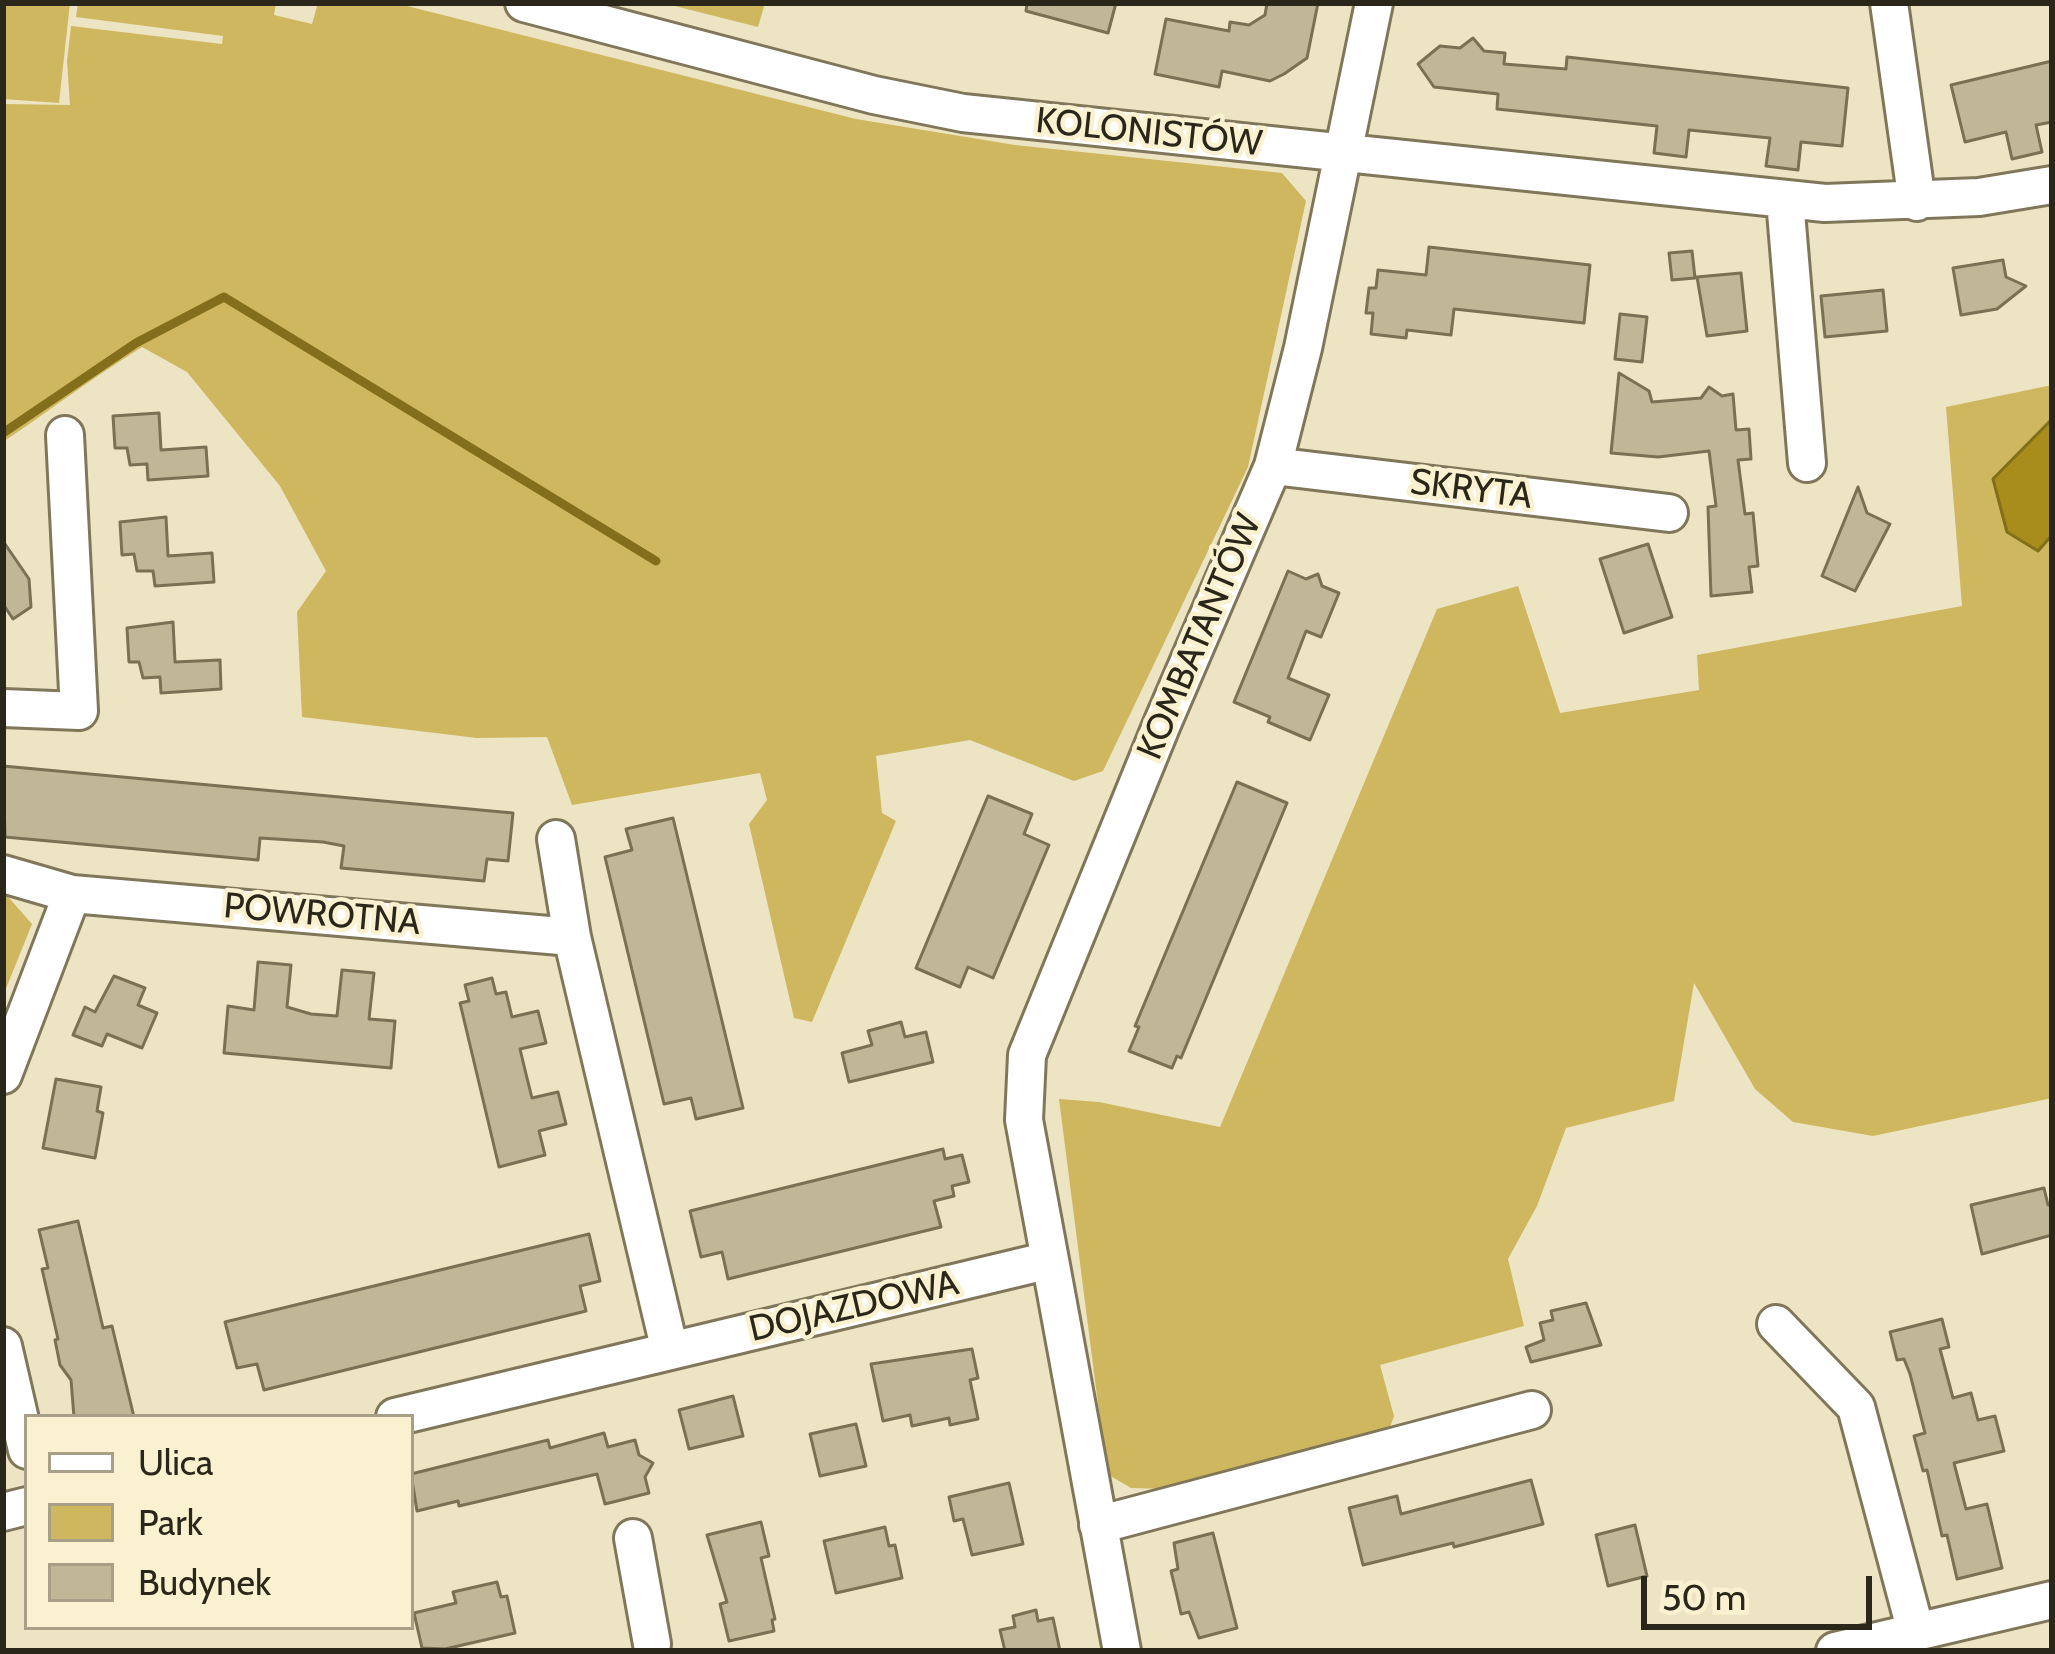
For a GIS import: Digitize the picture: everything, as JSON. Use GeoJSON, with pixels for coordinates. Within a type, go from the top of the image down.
{"type":"FeatureCollection","features":[{"type":"Feature","properties":{"kind":"street","name":"KOLONISTÓW"},"geometry":{"type":"LineString","coordinates":[[524,3],[924,107],[1785,200],[1917,202],[2052,184]]}},
{"type":"Feature","properties":{"kind":"street","name":"KOMBATANTÓW"},"geometry":{"type":"LineString","coordinates":[[1050,1260],[1024,1120],[1027,1055],[1273,466],[1303,348],[1374,3]]}},
{"type":"Feature","properties":{"kind":"street"},"geometry":{"type":"LineString","coordinates":[[1889,3],[1917,202]]}},
{"type":"Feature","properties":{"kind":"street"},"geometry":{"type":"LineString","coordinates":[[1785,200],[1807,463]]}},
{"type":"Feature","properties":{"kind":"street"},"geometry":{"type":"LineString","coordinates":[[3,708],[79,711],[65,435]]}},
{"type":"Feature","properties":{"kind":"street","name":"SKRYTA"},"geometry":{"type":"LineString","coordinates":[[1273,466],[1669,513]]}},
{"type":"Feature","properties":{"kind":"street"},"geometry":{"type":"LineString","coordinates":[[556,839],[572,937],[670,1351]]}},
{"type":"Feature","properties":{"kind":"street","name":"POWROTNA"},"geometry":{"type":"LineString","coordinates":[[3,874],[72,894],[572,937]]}},
{"type":"Feature","properties":{"kind":"street"},"geometry":{"type":"LineString","coordinates":[[3,1075],[72,894]]}},
{"type":"Feature","properties":{"kind":"street"},"geometry":{"type":"LineString","coordinates":[[1050,1260],[1122,1651]]}},
{"type":"Feature","properties":{"kind":"street","name":"DOJAZDOWA"},"geometry":{"type":"LineString","coordinates":[[408,1414],[1050,1260]]}},
{"type":"Feature","properties":{"kind":"street"},"geometry":{"type":"LineString","coordinates":[[1776,1324],[1856,1407],[1916,1632]]}},
{"type":"Feature","properties":{"kind":"street"},"geometry":{"type":"LineString","coordinates":[[3,1346],[24,1437]]}},
{"type":"Feature","properties":{"kind":"street"},"geometry":{"type":"LineString","coordinates":[[1098,1525],[1532,1410]]}},
{"type":"Feature","properties":{"kind":"street"},"geometry":{"type":"LineString","coordinates":[[633,1538],[643,1649]]}},
{"type":"Feature","properties":{"kind":"street"},"geometry":{"type":"LineString","coordinates":[[1835,1651],[2052,1600]]}},
{"type":"Feature","properties":{"kind":"green space"},"geometry":{"type":"Polygon","coordinates":[[[3,3],[70,3],[59,103],[3,99],[3,3]]]}},
{"type":"Feature","properties":{"kind":"green space"},"geometry":{"type":"Polygon","coordinates":[[[78,3],[276,3],[274,15],[312,24],[318,3],[395,3],[856,119],[1015,145],[1282,173],[1306,201],[1248,467],[1103,771],[1074,781],[970,740],[876,756],[882,813],[896,821],[812,1022],[794,1018],[749,824],[767,800],[760,773],[572,805],[547,737],[477,738],[302,717],[297,612],[326,571],[280,486],[187,372],[142,347],[3,442],[3,104],[70,105],[71,26],[222,44],[223,36],[76,17],[78,3]]]}},
{"type":"Feature","properties":{"kind":"green space"},"geometry":{"type":"Polygon","coordinates":[[[663,3],[765,3],[758,27],[663,3]]]}},
{"type":"Feature","properties":{"kind":"green space"},"geometry":{"type":"Polygon","coordinates":[[[2052,385],[2052,419],[1993,479],[2038,551],[2052,535],[2052,1098],[1873,1136],[1793,1122],[1755,1089],[1694,983],[1674,1101],[1566,1128],[1537,1206],[1508,1259],[1524,1326],[1380,1365],[1394,1416],[1389,1430],[1167,1489],[1131,1488],[1107,1474],[1059,1099],[1099,1102],[1220,1127],[1437,609],[1518,586],[1560,713],[1699,690],[1697,655],[1962,606],[1946,407],[2052,385]]]}},
{"type":"Feature","properties":{"kind":"green space"},"geometry":{"type":"Polygon","coordinates":[[[3,891],[32,924],[3,996],[3,891]]]}},
{"type":"Feature","properties":{"kind":"shaded area"},"geometry":{"type":"Polygon","coordinates":[[[2052,419],[2052,535],[2038,551],[2007,532],[1993,479],[2052,419]]]}},
{"type":"Feature","properties":{"kind":"building"},"geometry":{"type":"Polygon","coordinates":[[[1027,3],[1116,3],[1108,33],[1026,11],[1027,3]]]}},
{"type":"Feature","properties":{"kind":"building"},"geometry":{"type":"Polygon","coordinates":[[[1267,3],[1318,3],[1307,58],[1284,74],[1270,81],[1222,71],[1219,87],[1155,74],[1166,19],[1229,31],[1230,22],[1249,25],[1265,15],[1267,3]]]}},
{"type":"Feature","properties":{"kind":"building"},"geometry":{"type":"Polygon","coordinates":[[[1473,38],[1484,51],[1505,53],[1504,64],[1566,69],[1567,57],[1848,88],[1842,146],[1801,142],[1798,170],[1766,166],[1770,138],[1689,130],[1686,157],[1654,153],[1657,126],[1497,109],[1498,94],[1434,87],[1418,64],[1440,46],[1460,48],[1473,38]]]}},
{"type":"Feature","properties":{"kind":"building"},"geometry":{"type":"Polygon","coordinates":[[[2052,61],[2052,122],[2036,125],[2042,152],[2012,159],[2006,132],[1965,142],[1951,85],[2052,61]]]}},
{"type":"Feature","properties":{"kind":"building"},"geometry":{"type":"Polygon","coordinates":[[[1429,247],[1590,265],[1584,323],[1454,309],[1451,335],[1407,330],[1406,338],[1371,334],[1373,313],[1366,313],[1369,288],[1376,288],[1378,270],[1426,275],[1429,247]]]}},
{"type":"Feature","properties":{"kind":"building"},"geometry":{"type":"Polygon","coordinates":[[[1692,251],[1695,278],[1672,280],[1669,253],[1692,251]]]}},
{"type":"Feature","properties":{"kind":"building"},"geometry":{"type":"Polygon","coordinates":[[[2003,260],[2006,277],[2026,286],[1997,309],[1961,315],[1953,268],[2003,260]]]}},
{"type":"Feature","properties":{"kind":"building"},"geometry":{"type":"Polygon","coordinates":[[[1741,273],[1747,331],[1707,336],[1697,277],[1741,273]]]}},
{"type":"Feature","properties":{"kind":"building"},"geometry":{"type":"Polygon","coordinates":[[[1883,290],[1887,331],[1825,337],[1821,296],[1883,290]]]}},
{"type":"Feature","properties":{"kind":"building"},"geometry":{"type":"Polygon","coordinates":[[[1620,314],[1647,317],[1642,362],[1615,359],[1620,314]]]}},
{"type":"Feature","properties":{"kind":"building"},"geometry":{"type":"Polygon","coordinates":[[[1619,373],[1649,391],[1652,402],[1701,398],[1709,387],[1722,396],[1733,394],[1736,430],[1749,429],[1751,459],[1738,460],[1745,514],[1753,513],[1758,566],[1749,567],[1752,592],[1711,596],[1708,507],[1716,506],[1709,451],[1658,457],[1611,453],[1619,373]]]}},
{"type":"Feature","properties":{"kind":"building"},"geometry":{"type":"Polygon","coordinates":[[[159,413],[161,450],[206,447],[208,476],[148,480],[147,464],[130,465],[127,448],[115,448],[113,416],[159,413]]]}},
{"type":"Feature","properties":{"kind":"building"},"geometry":{"type":"Polygon","coordinates":[[[1858,487],[1867,513],[1890,524],[1855,591],[1822,576],[1858,487]]]}},
{"type":"Feature","properties":{"kind":"building"},"geometry":{"type":"Polygon","coordinates":[[[166,517],[168,556],[212,553],[214,582],[155,586],[153,571],[137,571],[134,554],[122,555],[120,522],[166,517]]]}},
{"type":"Feature","properties":{"kind":"building"},"geometry":{"type":"Polygon","coordinates":[[[3,541],[29,579],[31,607],[13,619],[3,604],[3,541]]]}},
{"type":"Feature","properties":{"kind":"building"},"geometry":{"type":"Polygon","coordinates":[[[1648,544],[1672,617],[1624,633],[1600,559],[1648,544]]]}},
{"type":"Feature","properties":{"kind":"building"},"geometry":{"type":"Polygon","coordinates":[[[1288,571],[1306,579],[1318,574],[1322,586],[1339,593],[1321,637],[1306,631],[1288,678],[1329,695],[1310,740],[1234,702],[1288,571]]]}},
{"type":"Feature","properties":{"kind":"building"},"geometry":{"type":"Polygon","coordinates":[[[173,622],[175,662],[220,660],[221,689],[161,693],[160,677],[143,678],[139,662],[129,662],[127,628],[173,622]]]}},
{"type":"Feature","properties":{"kind":"building"},"geometry":{"type":"Polygon","coordinates":[[[3,766],[513,813],[508,861],[487,859],[484,881],[341,868],[344,846],[323,842],[260,838],[258,860],[5,837],[3,766]]]}},
{"type":"Feature","properties":{"kind":"building"},"geometry":{"type":"Polygon","coordinates":[[[1237,782],[1287,803],[1181,1058],[1177,1056],[1172,1068],[1129,1051],[1139,1027],[1135,1026],[1237,782]]]}},
{"type":"Feature","properties":{"kind":"building"},"geometry":{"type":"Polygon","coordinates":[[[988,796],[1032,814],[1024,834],[1049,845],[993,978],[968,967],[960,987],[916,968],[988,796]]]}},
{"type":"Feature","properties":{"kind":"building"},"geometry":{"type":"Polygon","coordinates":[[[673,818],[743,1108],[696,1119],[691,1098],[664,1104],[605,857],[632,850],[626,829],[673,818]]]}},
{"type":"Feature","properties":{"kind":"building"},"geometry":{"type":"Polygon","coordinates":[[[258,962],[291,965],[287,1007],[311,1014],[337,1016],[342,970],[374,973],[369,1019],[395,1021],[391,1068],[224,1053],[228,1006],[254,1010],[258,962]]]}},
{"type":"Feature","properties":{"kind":"building"},"geometry":{"type":"Polygon","coordinates":[[[114,976],[145,988],[138,1005],[157,1013],[142,1048],[107,1034],[102,1046],[73,1035],[85,1007],[95,1012],[114,976]]]}},
{"type":"Feature","properties":{"kind":"building"},"geometry":{"type":"Polygon","coordinates":[[[492,978],[496,994],[506,992],[512,1017],[538,1011],[546,1043],[520,1049],[526,1074],[532,1098],[558,1092],[566,1124],[539,1131],[545,1155],[499,1167],[460,1003],[469,1001],[465,985],[492,978]]]}},
{"type":"Feature","properties":{"kind":"building"},"geometry":{"type":"Polygon","coordinates":[[[901,1022],[905,1037],[926,1032],[933,1062],[849,1082],[842,1053],[872,1045],[868,1031],[901,1022]]]}},
{"type":"Feature","properties":{"kind":"building"},"geometry":{"type":"Polygon","coordinates":[[[56,1079],[101,1087],[97,1111],[103,1113],[95,1158],[43,1148],[56,1079]]]}},
{"type":"Feature","properties":{"kind":"building"},"geometry":{"type":"Polygon","coordinates":[[[943,1149],[945,1159],[962,1155],[969,1182],[952,1186],[954,1196],[934,1201],[941,1227],[728,1279],[722,1252],[701,1257],[690,1211],[943,1149]]]}},
{"type":"Feature","properties":{"kind":"building"},"geometry":{"type":"Polygon","coordinates":[[[2044,1188],[2048,1205],[2052,1205],[2052,1235],[1982,1254],[1971,1205],[2044,1188]]]}},
{"type":"Feature","properties":{"kind":"building"},"geometry":{"type":"Polygon","coordinates":[[[78,1221],[103,1328],[112,1326],[133,1414],[74,1414],[71,1380],[60,1365],[55,1340],[39,1230],[78,1221]]]}},
{"type":"Feature","properties":{"kind":"building"},"geometry":{"type":"Polygon","coordinates":[[[589,1234],[600,1281],[580,1286],[586,1311],[264,1390],[257,1364],[237,1368],[225,1322],[589,1234]]]}},
{"type":"Feature","properties":{"kind":"building"},"geometry":{"type":"Polygon","coordinates":[[[1586,1303],[1601,1345],[1531,1362],[1526,1347],[1544,1340],[1540,1323],[1553,1320],[1551,1311],[1586,1303]]]}},
{"type":"Feature","properties":{"kind":"building"},"geometry":{"type":"Polygon","coordinates":[[[1942,1319],[1949,1347],[1940,1349],[1953,1398],[1971,1393],[1978,1420],[1995,1416],[2004,1451],[1954,1463],[1966,1509],[1987,1504],[2002,1568],[1957,1579],[1914,1436],[1925,1433],[1910,1374],[1904,1359],[1897,1360],[1890,1332],[1942,1319]]]}},
{"type":"Feature","properties":{"kind":"building"},"geometry":{"type":"Polygon","coordinates":[[[972,1349],[978,1378],[970,1380],[978,1419],[950,1425],[949,1418],[912,1426],[910,1415],[883,1421],[871,1364],[972,1349]]]}},
{"type":"Feature","properties":{"kind":"building"},"geometry":{"type":"Polygon","coordinates":[[[733,1396],[743,1436],[689,1449],[679,1410],[733,1396]]]}},
{"type":"Feature","properties":{"kind":"building"},"geometry":{"type":"Polygon","coordinates":[[[856,1424],[866,1466],[820,1476],[810,1434],[856,1424]]]}},
{"type":"Feature","properties":{"kind":"building"},"geometry":{"type":"Polygon","coordinates":[[[604,1433],[608,1447],[635,1440],[639,1455],[653,1463],[645,1477],[649,1493],[605,1504],[597,1474],[417,1511],[414,1473],[548,1440],[550,1448],[604,1433]]]}},
{"type":"Feature","properties":{"kind":"building"},"geometry":{"type":"Polygon","coordinates":[[[1531,1480],[1543,1524],[1363,1565],[1349,1508],[1397,1496],[1401,1514],[1531,1480]]]}},
{"type":"Feature","properties":{"kind":"building"},"geometry":{"type":"Polygon","coordinates":[[[1009,1483],[1023,1544],[972,1555],[963,1519],[954,1521],[949,1497],[1009,1483]]]}},
{"type":"Feature","properties":{"kind":"building"},"geometry":{"type":"Polygon","coordinates":[[[761,1522],[769,1556],[761,1558],[774,1631],[729,1641],[720,1604],[727,1602],[707,1535],[761,1522]]]}},
{"type":"Feature","properties":{"kind":"building"},"geometry":{"type":"Polygon","coordinates":[[[1635,1525],[1647,1576],[1608,1586],[1596,1535],[1635,1525]]]}},
{"type":"Feature","properties":{"kind":"building"},"geometry":{"type":"Polygon","coordinates":[[[885,1527],[889,1546],[895,1545],[902,1578],[836,1593],[824,1541],[885,1527]]]}},
{"type":"Feature","properties":{"kind":"building"},"geometry":{"type":"Polygon","coordinates":[[[1213,1533],[1237,1628],[1199,1638],[1189,1612],[1181,1614],[1171,1571],[1178,1569],[1174,1543],[1213,1533]]]}},
{"type":"Feature","properties":{"kind":"building"},"geometry":{"type":"Polygon","coordinates":[[[497,1582],[501,1597],[507,1596],[515,1633],[445,1649],[422,1648],[414,1613],[456,1603],[453,1592],[497,1582]]]}},
{"type":"Feature","properties":{"kind":"building"},"geometry":{"type":"Polygon","coordinates":[[[1036,1610],[1038,1621],[1053,1618],[1060,1651],[1005,1651],[1000,1630],[1015,1627],[1013,1616],[1036,1610]]]}},
{"type":"Feature","properties":{"kind":"waterway"},"geometry":{"type":"LineString","coordinates":[[3,433],[136,343],[224,297],[656,561]]}}]}
